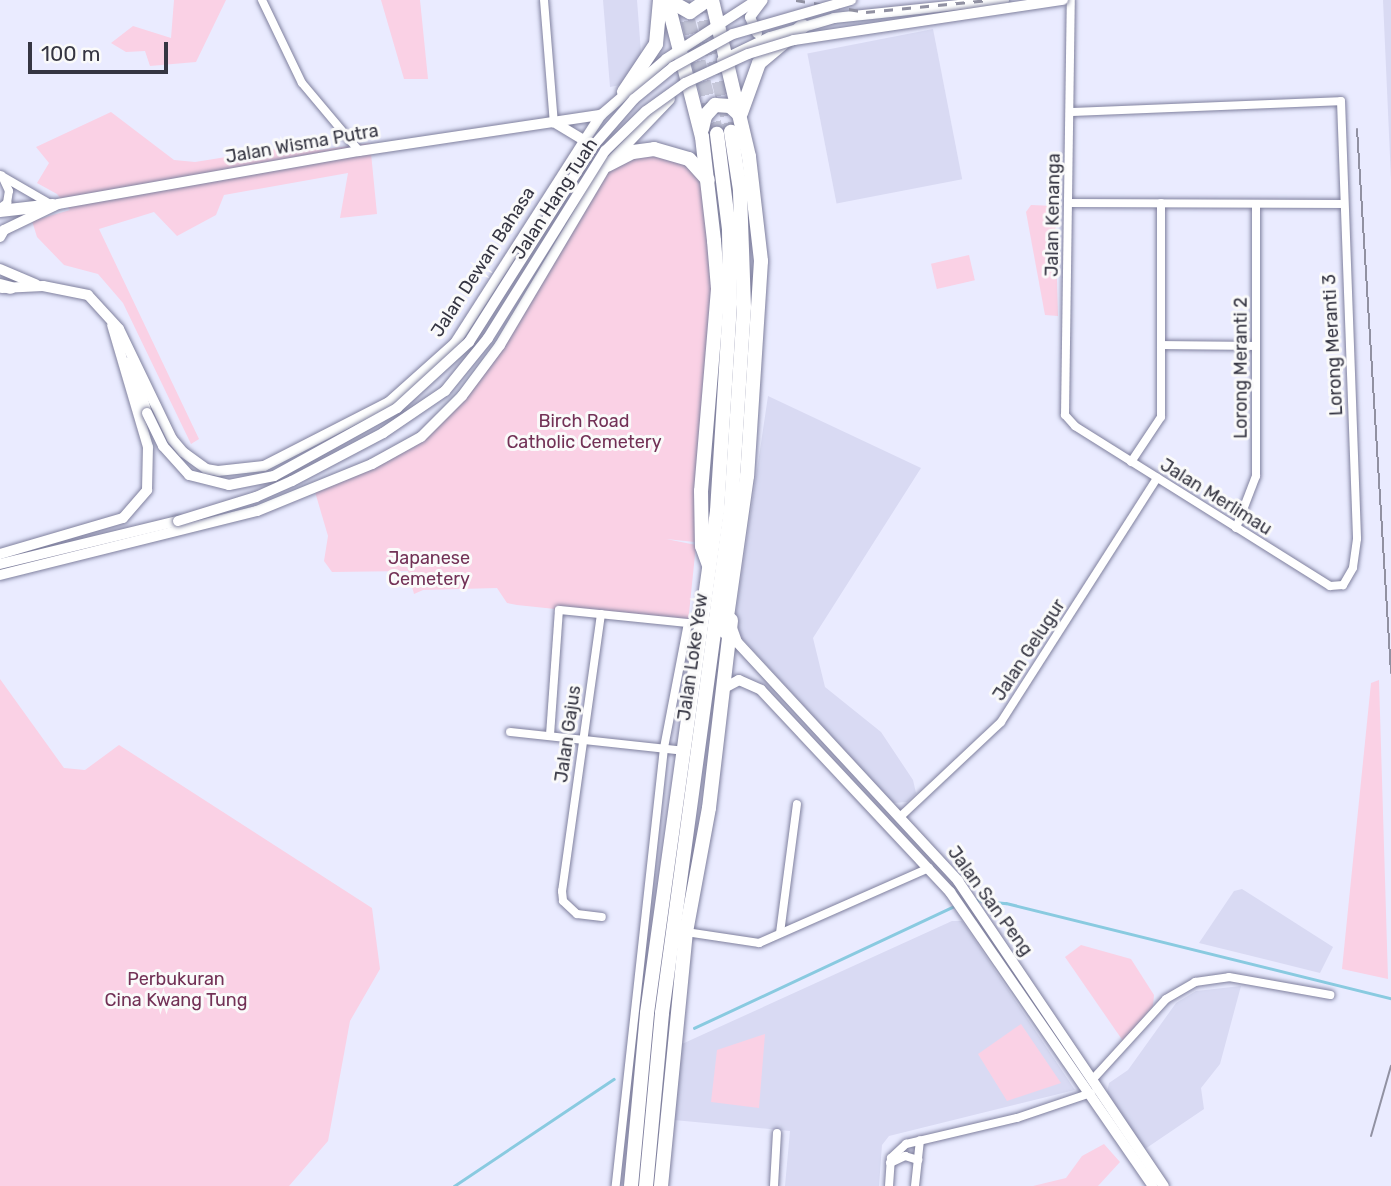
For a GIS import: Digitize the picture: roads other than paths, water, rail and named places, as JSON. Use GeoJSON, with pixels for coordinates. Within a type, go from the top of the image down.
{"type":"FeatureCollection","features":[{"type":"Feature","properties":{"kind":"highway"},"geometry":{"type":"LineString","coordinates":[[624,92],[656,44],[660,0]]}},
{"type":"Feature","properties":{"kind":"highway"},"geometry":{"type":"LineString","coordinates":[[668,0],[690,12],[710,0],[718,22],[740,116],[761,261],[750,444],[731,604],[719,667],[709,693]]}},
{"type":"Feature","properties":{"kind":"highway"},"geometry":{"type":"LineString","coordinates":[[668,0],[702,136],[718,289],[701,491],[702,546],[711,570]]}},
{"type":"Feature","properties":{"kind":"highway"},"geometry":{"type":"LineString","coordinates":[[740,116],[759,64],[803,26]]}},
{"type":"Feature","properties":{"kind":"highway"},"geometry":{"type":"LineString","coordinates":[[702,136],[705,116],[715,105],[730,106],[740,116]]}},
{"type":"Feature","properties":{"kind":"highway","name":"Jalan Loke Yew"},"geometry":{"type":"LineString","coordinates":[[631,1186],[647,1013],[711,570],[730,302],[724,133],[740,190],[744,307],[731,508],[709,693],[662,1013],[646,1186]]}},
{"type":"Feature","properties":{"kind":"highway"},"geometry":{"type":"LineString","coordinates":[[607,165],[633,152],[654,149],[689,159],[708,181]]}},
{"type":"Feature","properties":{"kind":"highway"},"geometry":{"type":"LineString","coordinates":[[661,1186],[686,932],[709,808],[732,628],[731,604]]}},
{"type":"Feature","properties":{"kind":"main road"},"geometry":{"type":"LineString","coordinates":[[718,22],[757,0]]}},
{"type":"Feature","properties":{"kind":"main road"},"geometry":{"type":"LineString","coordinates":[[764,0],[750,17],[750,25],[763,34],[781,34]]}},
{"type":"Feature","properties":{"kind":"main road","name":"Jalan Hang Tuah"},"geometry":{"type":"LineString","coordinates":[[126,342],[147,412],[163,446],[188,475],[229,485],[274,477],[397,408],[469,342],[594,145],[634,99],[673,67],[733,34],[850,0]]}},
{"type":"Feature","properties":{"kind":"main road"},"geometry":{"type":"LineString","coordinates":[[0,575],[224,522],[329,478],[372,464],[421,437],[450,410],[500,345],[607,165],[654,113],[726,57],[803,26],[834,18],[1004,0]]}},
{"type":"Feature","properties":{"kind":"main road","name":"Jalan Hang Tuah"},"geometry":{"type":"LineString","coordinates":[[0,563],[178,521],[246,501],[292,481],[394,427],[445,391],[488,338],[605,151],[646,111],[685,83],[748,54],[794,40],[1063,0]]}},
{"type":"Feature","properties":{"kind":"main road","name":"Jalan Dewan Bahasa"},"geometry":{"type":"LineString","coordinates":[[4,287],[43,286],[88,295],[109,316],[126,342],[172,439],[196,463],[218,471],[245,471],[306,445],[389,402],[455,343],[601,115],[624,92],[718,22]]}},
{"type":"Feature","properties":{"kind":"main road","name":"Jalan Wisma Putra"},"geometry":{"type":"LineString","coordinates":[[0,237],[4,230],[53,205],[359,151],[555,124],[601,115]]}},
{"type":"Feature","properties":{"kind":"main road"},"geometry":{"type":"LineString","coordinates":[[555,124],[584,140]]}},
{"type":"Feature","properties":{"kind":"main road"},"geometry":{"type":"LineString","coordinates":[[0,209],[53,205]]}},
{"type":"Feature","properties":{"kind":"main road"},"geometry":{"type":"LineString","coordinates":[[0,269],[43,286]]}},
{"type":"Feature","properties":{"kind":"main road"},"geometry":{"type":"LineString","coordinates":[[0,554],[123,518],[146,490],[148,447],[109,316]]}},
{"type":"Feature","properties":{"kind":"main road"},"geometry":{"type":"LineString","coordinates":[[306,445],[322,453],[329,478]]}},
{"type":"Feature","properties":{"kind":"main road","name":"Jalan San Peng"},"geometry":{"type":"LineString","coordinates":[[732,628],[737,642],[901,816],[966,892],[1164,1186]]}},
{"type":"Feature","properties":{"kind":"main road"},"geometry":{"type":"LineString","coordinates":[[761,690],[756,674],[771,678]]}},
{"type":"Feature","properties":{"kind":"main road"},"geometry":{"type":"LineString","coordinates":[[723,688],[739,680],[761,690]]}},
{"type":"Feature","properties":{"kind":"main road","name":"Jalan San Peng"},"geometry":{"type":"LineString","coordinates":[[761,690],[875,807],[955,898],[1153,1186]]}},
{"type":"Feature","properties":{"kind":"main road"},"geometry":{"type":"LineString","coordinates":[[875,807],[901,816],[904,839]]}},
{"type":"Feature","properties":{"kind":"street"},"geometry":{"type":"LineString","coordinates":[[261,0],[302,83],[359,151]]}},
{"type":"Feature","properties":{"kind":"street"},"geometry":{"type":"LineString","coordinates":[[544,0],[555,124]]}},
{"type":"Feature","properties":{"kind":"street","name":"Jalan Kenanga"},"geometry":{"type":"LineString","coordinates":[[1071,0],[1065,415],[1075,426]]}},
{"type":"Feature","properties":{"kind":"street","name":"Lorong Meranti 3"},"geometry":{"type":"LineString","coordinates":[[1070,112],[1342,101],[1342,204],[1357,539],[1353,568],[1343,585]]}},
{"type":"Feature","properties":{"kind":"street"},"geometry":{"type":"LineString","coordinates":[[1,175],[53,205]]}},
{"type":"Feature","properties":{"kind":"street"},"geometry":{"type":"LineString","coordinates":[[0,209],[7,203],[9,191],[1,175]]}},
{"type":"Feature","properties":{"kind":"street"},"geometry":{"type":"LineString","coordinates":[[1069,203],[1342,204]]}},
{"type":"Feature","properties":{"kind":"street"},"geometry":{"type":"LineString","coordinates":[[1131,462],[1161,416],[1161,203]]}},
{"type":"Feature","properties":{"kind":"street","name":"Lorong Meranti 2"},"geometry":{"type":"LineString","coordinates":[[1236,528],[1256,476],[1256,204]]}},
{"type":"Feature","properties":{"kind":"street"},"geometry":{"type":"LineString","coordinates":[[1161,345],[1256,346]]}},
{"type":"Feature","properties":{"kind":"street","name":"Jalan Merlimau"},"geometry":{"type":"LineString","coordinates":[[1075,426],[1330,586],[1343,585]]}},
{"type":"Feature","properties":{"kind":"street","name":"Jalan Gelugur"},"geometry":{"type":"LineString","coordinates":[[901,816],[1001,722],[1157,478]]}},
{"type":"Feature","properties":{"kind":"street"},"geometry":{"type":"LineString","coordinates":[[550,736],[559,610],[688,623],[664,748],[616,1186]]}},
{"type":"Feature","properties":{"kind":"street","name":"Jalan Gajus"},"geometry":{"type":"LineString","coordinates":[[601,614],[563,901],[577,914],[602,917]]}},
{"type":"Feature","properties":{"kind":"street"},"geometry":{"type":"LineString","coordinates":[[510,732],[686,751]]}},
{"type":"Feature","properties":{"kind":"street"},"geometry":{"type":"LineString","coordinates":[[780,933],[797,808]]}},
{"type":"Feature","properties":{"kind":"street"},"geometry":{"type":"LineString","coordinates":[[686,932],[759,943],[929,869]]}},
{"type":"Feature","properties":{"kind":"street"},"geometry":{"type":"LineString","coordinates":[[1093,1079],[1166,999],[1195,982],[1229,976],[1330,995]]}},
{"type":"Feature","properties":{"kind":"street"},"geometry":{"type":"LineString","coordinates":[[889,1186],[890,1163],[898,1149],[920,1140],[1017,1118],[1091,1093]]}},
{"type":"Feature","properties":{"kind":"street"},"geometry":{"type":"LineString","coordinates":[[774,1186],[778,1133]]}},
{"type":"Feature","properties":{"kind":"street"},"geometry":{"type":"LineString","coordinates":[[915,1186],[920,1140]]}},
{"type":"Feature","properties":{"kind":"street"},"geometry":{"type":"LineString","coordinates":[[890,1163],[905,1156],[918,1160]]}},
{"type":"Feature","properties":{"kind":"waterway"},"geometry":{"type":"LineString","coordinates":[[976,900],[1006,903],[1391,998]]}},
{"type":"Feature","properties":{"kind":"waterway"},"geometry":{"type":"LineString","coordinates":[[694,1028],[956,905]]}},
{"type":"Feature","properties":{"kind":"waterway"},"geometry":{"type":"LineString","coordinates":[[454,1186],[614,1079]]}},
{"type":"Feature","properties":{"kind":"tunnel"},"geometry":{"type":"LineString","coordinates":[[683,0],[717,134]]}},
{"type":"Feature","properties":{"kind":"tunnel"},"geometry":{"type":"LineString","coordinates":[[699,0],[731,132]]}},
{"type":"Feature","properties":{"kind":"tram line"},"geometry":{"type":"LineString","coordinates":[[1357,129],[1391,673]]}},
{"type":"Feature","properties":{"kind":"tram line"},"geometry":{"type":"LineString","coordinates":[[1371,1136],[1391,1066]]}},
{"type":"Feature","properties":{"kind":"railway"},"geometry":{"type":"LineString","coordinates":[[796,0],[866,12],[989,0]]}},
{"type":"Feature","properties":{"kind":"park label","name":"Birch Road Catholic Cemetery"},"geometry":{"type":"Point","coordinates":[584,432]}},
{"type":"Feature","properties":{"kind":"park label","name":"Japanese Cemetery"},"geometry":{"type":"Point","coordinates":[429,569]}},
{"type":"Feature","properties":{"kind":"park label","name":"Perbukuran Cina Kwang Tung"},"geometry":{"type":"Point","coordinates":[176,990]}}]}
